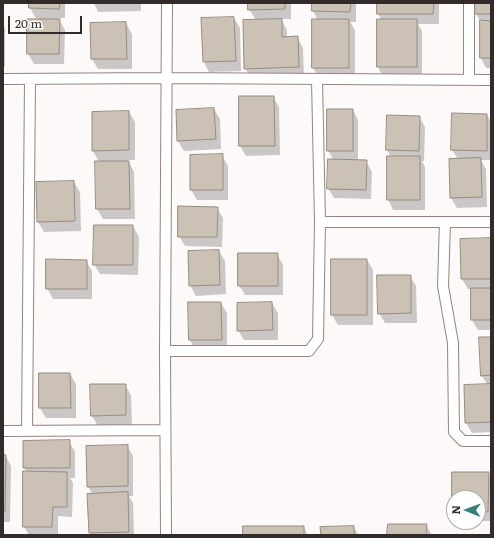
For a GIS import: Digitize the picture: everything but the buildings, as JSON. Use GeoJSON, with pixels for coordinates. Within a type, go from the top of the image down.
{"type":"FeatureCollection","features":[{"type":"Feature","properties":{"kind":"lane"},"geometry":{"type":"LineString","coordinates":[[166,535],[165,351],[167,3]]}},
{"type":"Feature","properties":{"kind":"lane"},"geometry":{"type":"LineString","coordinates":[[468,80],[469,3]]}},
{"type":"Feature","properties":{"kind":"lane"},"geometry":{"type":"LineString","coordinates":[[3,79],[167,78],[491,80]]}},
{"type":"Feature","properties":{"kind":"lane"},"geometry":{"type":"LineString","coordinates":[[26,431],[30,79]]}},
{"type":"Feature","properties":{"kind":"lane"},"geometry":{"type":"LineString","coordinates":[[165,351],[309,351],[318,339],[320,222],[318,80]]}},
{"type":"Feature","properties":{"kind":"lane"},"geometry":{"type":"LineString","coordinates":[[320,222],[491,222]]}},
{"type":"Feature","properties":{"kind":"lane"},"geometry":{"type":"LineString","coordinates":[[446,222],[443,286],[453,343],[454,432],[463,441],[491,441]]}},
{"type":"Feature","properties":{"kind":"lane"},"geometry":{"type":"LineString","coordinates":[[3,431],[165,430]]}}]}
